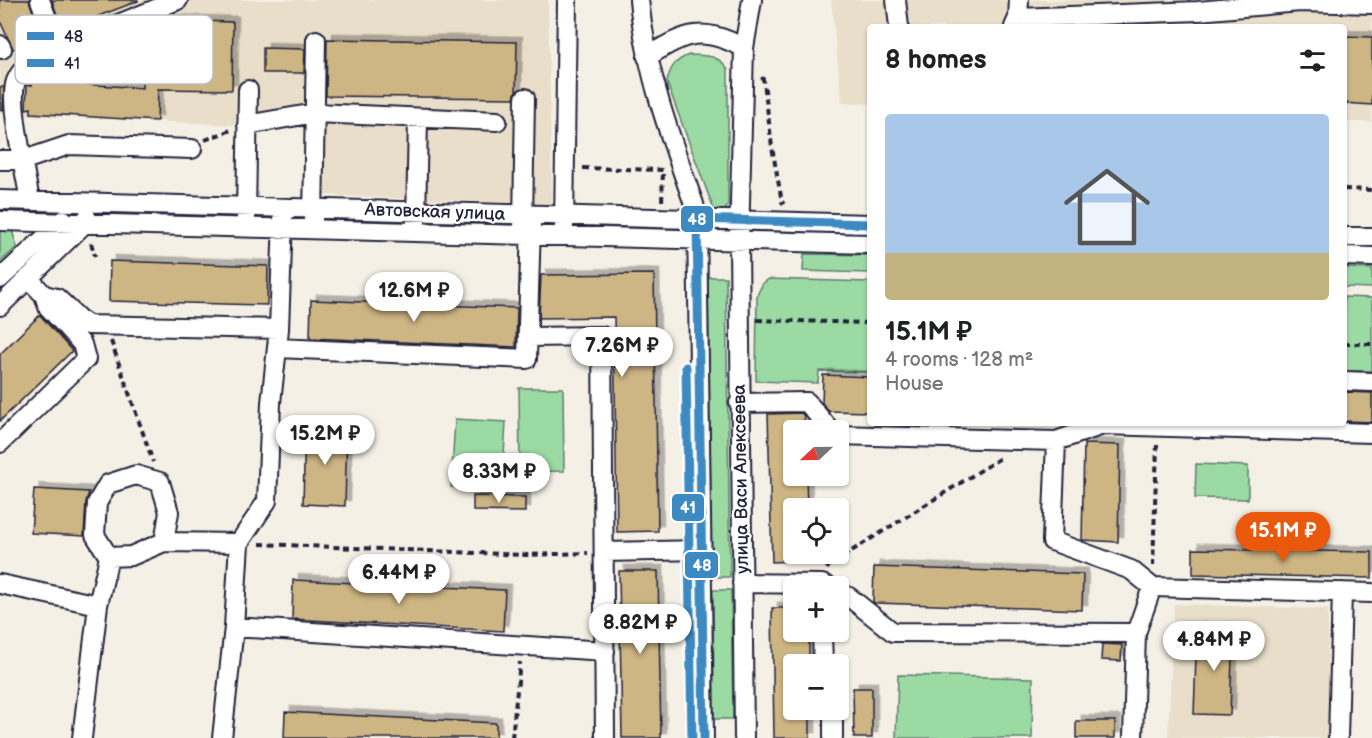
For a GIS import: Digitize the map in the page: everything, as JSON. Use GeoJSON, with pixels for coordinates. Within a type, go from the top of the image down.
{"type":"FeatureCollection","features":[{"type":"Feature","properties":{"kind":"street"},"geometry":{"type":"LineString","coordinates":[[40,0],[46,15]]}},
{"type":"Feature","properties":{"kind":"street"},"geometry":{"type":"LineString","coordinates":[[141,15],[178,0]]}},
{"type":"Feature","properties":{"kind":"street"},"geometry":{"type":"LineString","coordinates":[[563,236],[567,0]]}},
{"type":"Feature","properties":{"kind":"street"},"geometry":{"type":"LineString","coordinates":[[639,0],[647,57],[659,102],[697,219],[704,738]]}},
{"type":"Feature","properties":{"kind":"street","name":"улица Васи Алексеева"},"geometry":{"type":"LineString","coordinates":[[744,738],[739,220],[744,48],[752,0]]}},
{"type":"Feature","properties":{"kind":"street"},"geometry":{"type":"LineString","coordinates":[[896,0],[899,24]]}},
{"type":"Feature","properties":{"kind":"street"},"geometry":{"type":"LineString","coordinates":[[1017,15],[1198,11],[1300,1],[1372,4]]}},
{"type":"Feature","properties":{"kind":"street"},"geometry":{"type":"LineString","coordinates":[[647,57],[672,42],[699,33],[722,37],[744,48]]}},
{"type":"Feature","properties":{"kind":"street"},"geometry":{"type":"LineString","coordinates":[[313,230],[316,40]]}},
{"type":"Feature","properties":{"kind":"street"},"geometry":{"type":"LineString","coordinates":[[15,83],[14,109],[30,201]]}},
{"type":"Feature","properties":{"kind":"street"},"geometry":{"type":"LineString","coordinates":[[245,228],[248,90]]}},
{"type":"Feature","properties":{"kind":"street"},"geometry":{"type":"LineString","coordinates":[[277,348],[527,359],[525,98]]}},
{"type":"Feature","properties":{"kind":"street"},"geometry":{"type":"LineString","coordinates":[[247,125],[315,113],[497,121]]}},
{"type":"Feature","properties":{"kind":"street"},"geometry":{"type":"LineString","coordinates":[[416,232],[418,118]]}},
{"type":"Feature","properties":{"kind":"street"},"geometry":{"type":"LineString","coordinates":[[0,160],[24,160],[69,145],[192,148]]}},
{"type":"Feature","properties":{"kind":"street","name":"Автовская улица"},"geometry":{"type":"LineString","coordinates":[[0,200],[867,224]]}},
{"type":"Feature","properties":{"kind":"street"},"geometry":{"type":"LineString","coordinates":[[0,279],[58,223],[94,202]]}},
{"type":"Feature","properties":{"kind":"street"},"geometry":{"type":"LineString","coordinates":[[0,306],[84,224],[94,202]]}},
{"type":"Feature","properties":{"kind":"street"},"geometry":{"type":"LineString","coordinates":[[222,738],[234,627],[239,543],[267,501],[271,403],[279,329],[284,208]]}},
{"type":"Feature","properties":{"kind":"street","name":"Автовская улица"},"geometry":{"type":"LineString","coordinates":[[0,221],[867,244]]}},
{"type":"Feature","properties":{"kind":"street"},"geometry":{"type":"LineString","coordinates":[[1347,237],[1372,237]]}},
{"type":"Feature","properties":{"kind":"street"},"geometry":{"type":"LineString","coordinates":[[1347,256],[1372,257]]}},
{"type":"Feature","properties":{"kind":"street"},"geometry":{"type":"LineString","coordinates":[[0,443],[86,360],[82,344],[48,307],[44,295],[28,278]]}},
{"type":"Feature","properties":{"kind":"street"},"geometry":{"type":"LineString","coordinates":[[44,295],[57,298],[88,325],[279,329]]}},
{"type":"Feature","properties":{"kind":"street"},"geometry":{"type":"LineString","coordinates":[[528,337],[602,336],[605,738]]}},
{"type":"Feature","properties":{"kind":"street"},"geometry":{"type":"LineString","coordinates":[[1347,381],[1372,382]]}},
{"type":"Feature","properties":{"kind":"street"},"geometry":{"type":"LineString","coordinates":[[739,403],[807,402],[822,420]]}},
{"type":"Feature","properties":{"kind":"street"},"geometry":{"type":"LineString","coordinates":[[849,435],[1056,441],[1097,426]]}},
{"type":"Feature","properties":{"kind":"street"},"geometry":{"type":"LineString","coordinates":[[1158,426],[1372,433]]}},
{"type":"Feature","properties":{"kind":"street"},"geometry":{"type":"LineString","coordinates":[[1056,441],[1052,542],[1131,570],[1152,587],[1372,593]]}},
{"type":"Feature","properties":{"kind":"street"},"geometry":{"type":"LineString","coordinates":[[82,738],[98,605],[108,557],[95,535],[97,503],[104,479],[136,475],[160,482],[169,512],[164,542]]}},
{"type":"Feature","properties":{"kind":"street"},"geometry":{"type":"LineString","coordinates":[[108,557],[131,556],[164,542],[239,543]]}},
{"type":"Feature","properties":{"kind":"street"},"geometry":{"type":"LineString","coordinates":[[604,552],[702,550]]}},
{"type":"Feature","properties":{"kind":"street"},"geometry":{"type":"LineString","coordinates":[[742,583],[783,585]]}},
{"type":"Feature","properties":{"kind":"street"},"geometry":{"type":"LineString","coordinates":[[0,584],[98,605]]}},
{"type":"Feature","properties":{"kind":"street"},"geometry":{"type":"LineString","coordinates":[[1133,738],[1136,633],[1152,587]]}},
{"type":"Feature","properties":{"kind":"street"},"geometry":{"type":"LineString","coordinates":[[1338,738],[1342,592]]}},
{"type":"Feature","properties":{"kind":"street"},"geometry":{"type":"LineString","coordinates":[[849,597],[893,632],[1136,633]]}},
{"type":"Feature","properties":{"kind":"street"},"geometry":{"type":"LineString","coordinates":[[234,627],[605,651]]}},
{"type":"Feature","properties":{"kind":"street"},"geometry":{"type":"LineString","coordinates":[[832,720],[833,738]]}},
{"type":"Feature","properties":{"kind":"path"},"geometry":{"type":"LineString","coordinates":[[759,71],[764,82],[782,202],[786,206]]}},
{"type":"Feature","properties":{"kind":"path"},"geometry":{"type":"LineString","coordinates":[[192,148],[210,136],[247,125]]}},
{"type":"Feature","properties":{"kind":"path"},"geometry":{"type":"LineString","coordinates":[[565,168],[663,170],[662,206]]}},
{"type":"Feature","properties":{"kind":"path"},"geometry":{"type":"LineString","coordinates":[[1347,189],[1372,189]]}},
{"type":"Feature","properties":{"kind":"path"},"geometry":{"type":"LineString","coordinates":[[752,320],[867,323]]}},
{"type":"Feature","properties":{"kind":"path"},"geometry":{"type":"LineString","coordinates":[[106,325],[160,482]]}},
{"type":"Feature","properties":{"kind":"path"},"geometry":{"type":"LineString","coordinates":[[1347,344],[1372,344]]}},
{"type":"Feature","properties":{"kind":"path"},"geometry":{"type":"LineString","coordinates":[[1152,587],[1158,426]]}},
{"type":"Feature","properties":{"kind":"path"},"geometry":{"type":"LineString","coordinates":[[823,576],[829,565],[1029,440]]}},
{"type":"Feature","properties":{"kind":"path"},"geometry":{"type":"LineString","coordinates":[[239,543],[526,555],[604,552]]}},
{"type":"Feature","properties":{"kind":"path"},"geometry":{"type":"LineString","coordinates":[[512,738],[522,647]]}},
{"type":"Feature","properties":{"kind":"shaded area"},"geometry":{"type":"Polygon","coordinates":[[[0,0],[548,0],[552,204],[321,195],[321,129],[0,114],[0,0]]]}},
{"type":"Feature","properties":{"kind":"shaded area"},"geometry":{"type":"Polygon","coordinates":[[[831,0],[1372,0],[1372,122],[1347,122],[1347,24],[867,24],[867,104],[842,102],[831,0]]]}},
{"type":"Feature","properties":{"kind":"shaded area"},"geometry":{"type":"Polygon","coordinates":[[[1174,604],[1328,609],[1328,738],[1168,738],[1174,604]]]}},
{"type":"Feature","properties":{"kind":"green space"},"geometry":{"type":"Polygon","coordinates":[[[689,55],[716,58],[728,70],[728,206],[722,213],[714,210],[667,83],[669,73],[674,66],[689,55]]]}},
{"type":"Feature","properties":{"kind":"green space"},"geometry":{"type":"Polygon","coordinates":[[[0,230],[12,230],[17,247],[0,262],[0,230]]]}},
{"type":"Feature","properties":{"kind":"green space"},"geometry":{"type":"Polygon","coordinates":[[[804,254],[867,255],[867,273],[803,271],[804,254]]]}},
{"type":"Feature","properties":{"kind":"green space"},"geometry":{"type":"Polygon","coordinates":[[[1347,268],[1372,269],[1372,288],[1347,287],[1347,268]]]}},
{"type":"Feature","properties":{"kind":"green space"},"geometry":{"type":"Polygon","coordinates":[[[708,277],[726,277],[730,577],[712,577],[708,277]]]}},
{"type":"Feature","properties":{"kind":"green space"},"geometry":{"type":"Polygon","coordinates":[[[769,279],[867,282],[867,372],[819,371],[818,383],[756,381],[757,295],[763,283],[769,279]]]}},
{"type":"Feature","properties":{"kind":"green space"},"geometry":{"type":"Polygon","coordinates":[[[1347,297],[1372,298],[1372,371],[1347,371],[1347,297]]]}},
{"type":"Feature","properties":{"kind":"green space"},"geometry":{"type":"Polygon","coordinates":[[[519,388],[563,388],[564,471],[520,472],[519,388]]]}},
{"type":"Feature","properties":{"kind":"green space"},"geometry":{"type":"Polygon","coordinates":[[[455,419],[506,422],[502,490],[451,487],[455,419]]]}},
{"type":"Feature","properties":{"kind":"green space"},"geometry":{"type":"Polygon","coordinates":[[[1196,464],[1248,466],[1248,499],[1195,498],[1196,464]]]}},
{"type":"Feature","properties":{"kind":"green space"},"geometry":{"type":"Polygon","coordinates":[[[713,590],[731,590],[733,719],[714,719],[713,590]]]}},
{"type":"Feature","properties":{"kind":"green space"},"geometry":{"type":"Polygon","coordinates":[[[898,675],[1033,678],[1032,738],[896,738],[898,675]]]}},
{"type":"Feature","properties":{"kind":"building"},"geometry":{"type":"Polygon","coordinates":[[[0,0],[29,0],[34,15],[15,15],[15,48],[13,49],[0,21],[0,0]]]}},
{"type":"Feature","properties":{"kind":"building"},"geometry":{"type":"Polygon","coordinates":[[[52,0],[138,0],[101,15],[57,15],[52,0]]]}},
{"type":"Feature","properties":{"kind":"building"},"geometry":{"type":"Polygon","coordinates":[[[213,21],[233,22],[232,90],[158,89],[157,121],[31,113],[31,108],[26,109],[27,85],[32,84],[142,88],[142,84],[213,84],[213,21]]]}},
{"type":"Feature","properties":{"kind":"building"},"geometry":{"type":"Polygon","coordinates":[[[1347,36],[1372,37],[1372,105],[1347,103],[1347,36]]]}},
{"type":"Feature","properties":{"kind":"building"},"geometry":{"type":"Polygon","coordinates":[[[327,39],[517,42],[514,98],[326,96],[327,39]]]}},
{"type":"Feature","properties":{"kind":"building"},"geometry":{"type":"Polygon","coordinates":[[[263,48],[305,49],[304,73],[263,73],[263,48]]]}},
{"type":"Feature","properties":{"kind":"building"},"geometry":{"type":"Polygon","coordinates":[[[0,87],[4,87],[3,110],[0,110],[0,87]]]}},
{"type":"Feature","properties":{"kind":"building"},"geometry":{"type":"Polygon","coordinates":[[[110,261],[268,266],[267,305],[109,301],[110,261]]]}},
{"type":"Feature","properties":{"kind":"building"},"geometry":{"type":"Polygon","coordinates":[[[654,274],[658,531],[617,532],[614,317],[539,318],[541,275],[654,274]]]}},
{"type":"Feature","properties":{"kind":"building"},"geometry":{"type":"Polygon","coordinates":[[[311,300],[517,308],[516,347],[310,338],[311,300]]]}},
{"type":"Feature","properties":{"kind":"building"},"geometry":{"type":"Polygon","coordinates":[[[40,315],[72,351],[0,421],[0,354],[40,315]]]}},
{"type":"Feature","properties":{"kind":"building"},"geometry":{"type":"Polygon","coordinates":[[[823,375],[867,377],[867,412],[829,411],[822,403],[823,375]]]}},
{"type":"Feature","properties":{"kind":"building"},"geometry":{"type":"Polygon","coordinates":[[[1347,392],[1372,393],[1372,422],[1347,421],[1347,392]]]}},
{"type":"Feature","properties":{"kind":"building"},"geometry":{"type":"Polygon","coordinates":[[[802,413],[804,417],[804,420],[783,420],[783,486],[806,486],[807,498],[783,498],[783,562],[772,562],[768,414],[802,413]]]}},
{"type":"Feature","properties":{"kind":"building"},"geometry":{"type":"Polygon","coordinates":[[[305,426],[347,427],[345,506],[303,504],[305,426]]]}},
{"type":"Feature","properties":{"kind":"building"},"geometry":{"type":"Polygon","coordinates":[[[1084,444],[1120,445],[1118,542],[1082,540],[1084,444]]]}},
{"type":"Feature","properties":{"kind":"building"},"geometry":{"type":"Polygon","coordinates":[[[34,489],[89,492],[86,502],[84,536],[31,533],[34,489]]]}},
{"type":"Feature","properties":{"kind":"building"},"geometry":{"type":"Polygon","coordinates":[[[473,496],[525,497],[525,512],[473,511],[473,496]]]}},
{"type":"Feature","properties":{"kind":"building"},"geometry":{"type":"Polygon","coordinates":[[[1193,549],[1372,552],[1372,578],[1193,574],[1193,549]]]}},
{"type":"Feature","properties":{"kind":"building"},"geometry":{"type":"Polygon","coordinates":[[[874,567],[1083,574],[1082,610],[875,603],[873,602],[874,567]]]}},
{"type":"Feature","properties":{"kind":"building"},"geometry":{"type":"Polygon","coordinates":[[[619,571],[658,571],[661,738],[622,738],[619,571]]]}},
{"type":"Feature","properties":{"kind":"building"},"geometry":{"type":"Polygon","coordinates":[[[293,580],[505,590],[503,631],[292,619],[293,580]]]}},
{"type":"Feature","properties":{"kind":"building"},"geometry":{"type":"Polygon","coordinates":[[[772,608],[783,608],[783,642],[809,642],[809,654],[783,654],[783,720],[810,720],[810,738],[774,738],[772,608]]]}},
{"type":"Feature","properties":{"kind":"building"},"geometry":{"type":"Polygon","coordinates":[[[1197,628],[1233,629],[1230,715],[1194,714],[1197,628]]]}},
{"type":"Feature","properties":{"kind":"building"},"geometry":{"type":"Polygon","coordinates":[[[1102,644],[1122,645],[1121,661],[1101,660],[1102,644]]]}},
{"type":"Feature","properties":{"kind":"building"},"geometry":{"type":"Polygon","coordinates":[[[853,688],[872,688],[872,738],[854,738],[853,688]]]}},
{"type":"Feature","properties":{"kind":"building"},"geometry":{"type":"Polygon","coordinates":[[[285,712],[496,723],[496,738],[284,738],[285,712]]]}},
{"type":"Feature","properties":{"kind":"building"},"geometry":{"type":"Polygon","coordinates":[[[1076,721],[1115,721],[1115,738],[1076,738],[1076,721]]]}},
{"type":"Feature","properties":{"kind":"transit line","name":"48"},"geometry":{"type":"LineString","coordinates":[[704,738],[697,219],[867,224]]}},
{"type":"Feature","properties":{"kind":"transit line","name":"41"},"geometry":{"type":"LineString","coordinates":[[686,367],[692,738]]}}]}
